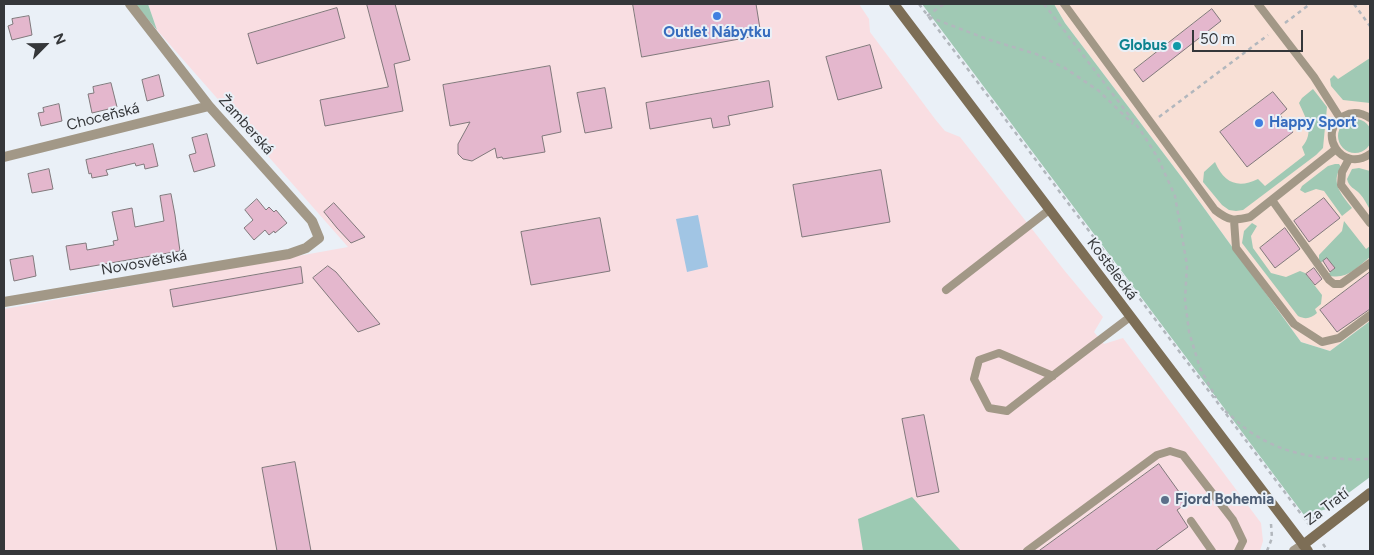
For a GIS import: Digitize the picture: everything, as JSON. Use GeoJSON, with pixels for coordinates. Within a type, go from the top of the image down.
{"type":"FeatureCollection","features":[{"type":"Feature","properties":{"kind":"street","name":"Žamberská"},"geometry":{"type":"LineString","coordinates":[[130,4],[209,106],[312,221],[319,238],[306,248],[289,254]]}},
{"type":"Feature","properties":{"kind":"street","name":"Kostelecká"},"geometry":{"type":"LineString","coordinates":[[894,4],[1305,548]]}},
{"type":"Feature","properties":{"kind":"street","name":"Choceňská"},"geometry":{"type":"LineString","coordinates":[[4,157],[209,106]]}},
{"type":"Feature","properties":{"kind":"street","name":"Novosvětská"},"geometry":{"type":"LineString","coordinates":[[4,302],[289,254]]}},
{"type":"Feature","properties":{"kind":"street","name":"Za Tratí"},"geometry":{"type":"LineString","coordinates":[[1305,548],[1316,534],[1370,493]]}},
{"type":"Feature","properties":{"kind":"street"},"geometry":{"type":"LineString","coordinates":[[1294,551],[1305,548]]}},
{"type":"Feature","properties":{"kind":"lane"},"geometry":{"type":"LineString","coordinates":[[1064,4],[1215,210],[1223,217],[1234,220],[1250,217],[1336,150]]}},
{"type":"Feature","properties":{"kind":"lane"},"geometry":{"type":"LineString","coordinates":[[1258,4],[1314,77],[1340,118]]}},
{"type":"Feature","properties":{"kind":"lane"},"geometry":{"type":"LineString","coordinates":[[1370,118],[1362,114],[1347,114],[1336,123],[1332,136],[1336,150],[1344,157],[1363,159],[1370,156]]}},
{"type":"Feature","properties":{"kind":"lane"},"geometry":{"type":"LineString","coordinates":[[1349,159],[1342,172],[1342,185],[1370,223]]}},
{"type":"Feature","properties":{"kind":"lane"},"geometry":{"type":"LineString","coordinates":[[1272,200],[1328,280],[1334,284],[1341,284],[1370,263]]}},
{"type":"Feature","properties":{"kind":"lane"},"geometry":{"type":"LineString","coordinates":[[946,290],[1050,210]]}},
{"type":"Feature","properties":{"kind":"lane"},"geometry":{"type":"LineString","coordinates":[[1234,220],[1236,248],[1294,324],[1322,342],[1339,338],[1370,315]]}},
{"type":"Feature","properties":{"kind":"lane"},"geometry":{"type":"LineString","coordinates":[[1053,376],[999,353],[979,360],[974,379],[989,408],[1007,410],[1053,376],[1100,339],[1130,318]]}},
{"type":"Feature","properties":{"kind":"lane"},"geometry":{"type":"LineString","coordinates":[[1027,551],[1157,455],[1170,451],[1183,455],[1233,520],[1243,540],[1238,551]]}},
{"type":"Feature","properties":{"kind":"lane"},"geometry":{"type":"LineString","coordinates":[[1191,521],[1212,551]]}},
{"type":"Feature","properties":{"kind":"path"},"geometry":{"type":"LineString","coordinates":[[919,4],[1328,551]]}},
{"type":"Feature","properties":{"kind":"path"},"geometry":{"type":"LineString","coordinates":[[927,16],[944,4]]}},
{"type":"Feature","properties":{"kind":"path"},"geometry":{"type":"LineString","coordinates":[[1044,4],[1141,131],[1158,158],[1175,196],[1187,265],[1185,300],[1188,332],[1200,368],[1221,408],[1249,431],[1283,449],[1315,458],[1336,460],[1370,459]]}},
{"type":"Feature","properties":{"kind":"path"},"geometry":{"type":"LineString","coordinates":[[1157,118],[1310,4]]}},
{"type":"Feature","properties":{"kind":"path"},"geometry":{"type":"LineString","coordinates":[[1354,4],[1370,26]]}},
{"type":"Feature","properties":{"kind":"path"},"geometry":{"type":"LineString","coordinates":[[927,16],[987,40],[1036,54],[1065,68],[1099,91],[1141,131]]}},
{"type":"Feature","properties":{"kind":"shaded area"},"geometry":{"type":"Polygon","coordinates":[[[148,4],[859,4],[869,19],[870,32],[935,119],[945,131],[960,137],[1103,317],[1094,332],[1104,344],[1123,338],[1261,523],[1263,541],[1260,551],[4,551],[4,309],[348,247],[157,30],[148,4]]]}},
{"type":"Feature","properties":{"kind":"shaded area"},"geometry":{"type":"Polygon","coordinates":[[[1054,4],[1370,4],[1370,321],[1330,351],[1301,342],[1183,179],[1065,23],[1054,4]]]}},
{"type":"Feature","properties":{"kind":"green space"},"geometry":{"type":"Polygon","coordinates":[[[135,4],[148,4],[157,30],[135,4]]]}},
{"type":"Feature","properties":{"kind":"green space"},"geometry":{"type":"Polygon","coordinates":[[[922,4],[1054,4],[1065,23],[1183,179],[1301,342],[1330,351],[1370,321],[1370,477],[1327,509],[1304,515],[922,4]]]}},
{"type":"Feature","properties":{"kind":"green space"},"geometry":{"type":"Polygon","coordinates":[[[1370,58],[1370,103],[1343,100],[1331,86],[1330,79],[1334,75],[1338,79],[1370,58]]]}},
{"type":"Feature","properties":{"kind":"green space"},"geometry":{"type":"Polygon","coordinates":[[[1313,89],[1327,107],[1323,148],[1243,210],[1229,210],[1222,205],[1203,182],[1204,172],[1215,162],[1223,175],[1232,182],[1244,184],[1258,179],[1265,186],[1305,155],[1302,147],[1309,131],[1299,103],[1313,89]]]}},
{"type":"Feature","properties":{"kind":"green space"},"geometry":{"type":"Polygon","coordinates":[[[1355,119],[1362,120],[1367,124],[1371,129],[1371,143],[1367,148],[1362,152],[1355,153],[1348,152],[1343,148],[1339,143],[1338,136],[1339,129],[1343,124],[1348,120],[1355,119]]]}},
{"type":"Feature","properties":{"kind":"green space"},"geometry":{"type":"Polygon","coordinates":[[[1339,164],[1341,167],[1338,173],[1337,184],[1352,208],[1342,216],[1324,191],[1316,189],[1305,193],[1300,190],[1302,186],[1328,166],[1339,164]]]}},
{"type":"Feature","properties":{"kind":"green space"},"geometry":{"type":"Polygon","coordinates":[[[1359,168],[1370,171],[1369,208],[1363,197],[1351,186],[1347,179],[1352,169],[1359,168]]]}},
{"type":"Feature","properties":{"kind":"green space"},"geometry":{"type":"Polygon","coordinates":[[[1344,221],[1366,249],[1370,246],[1370,257],[1345,275],[1327,275],[1335,268],[1327,258],[1319,264],[1319,255],[1342,231],[1344,221]]]}},
{"type":"Feature","properties":{"kind":"green space"},"geometry":{"type":"Polygon","coordinates":[[[1252,223],[1257,226],[1251,236],[1253,248],[1271,273],[1286,277],[1300,271],[1305,273],[1322,295],[1321,304],[1315,309],[1317,313],[1315,315],[1306,318],[1298,316],[1242,243],[1244,231],[1252,223]]]}},
{"type":"Feature","properties":{"kind":"green space"},"geometry":{"type":"Polygon","coordinates":[[[912,497],[961,551],[863,551],[858,519],[912,497]]]}},
{"type":"Feature","properties":{"kind":"water"},"geometry":{"type":"Polygon","coordinates":[[[698,215],[708,267],[687,272],[676,219],[698,215]]]}},
{"type":"Feature","properties":{"kind":"building"},"geometry":{"type":"Polygon","coordinates":[[[367,4],[395,4],[410,60],[394,64],[403,111],[325,126],[320,100],[388,87],[367,4]]]}},
{"type":"Feature","properties":{"kind":"building"},"geometry":{"type":"Polygon","coordinates":[[[633,4],[756,4],[761,35],[642,57],[633,4]]]}},
{"type":"Feature","properties":{"kind":"building"},"geometry":{"type":"Polygon","coordinates":[[[337,8],[345,38],[257,64],[248,34],[337,8]]]}},
{"type":"Feature","properties":{"kind":"building","name":"Globus"},"geometry":{"type":"Polygon","coordinates":[[[1212,9],[1221,21],[1143,82],[1134,70],[1212,9]]]}},
{"type":"Feature","properties":{"kind":"building"},"geometry":{"type":"Polygon","coordinates":[[[29,16],[32,35],[12,40],[8,26],[13,24],[12,19],[29,16]]]}},
{"type":"Feature","properties":{"kind":"building"},"geometry":{"type":"Polygon","coordinates":[[[870,45],[882,88],[838,100],[826,57],[870,45]]]}},
{"type":"Feature","properties":{"kind":"building"},"geometry":{"type":"Polygon","coordinates":[[[550,66],[561,132],[542,136],[545,152],[503,159],[502,157],[497,158],[495,148],[472,161],[463,159],[458,154],[458,144],[470,122],[450,126],[443,85],[550,66]]]}},
{"type":"Feature","properties":{"kind":"building"},"geometry":{"type":"Polygon","coordinates":[[[159,75],[164,96],[147,101],[142,80],[159,75]]]}},
{"type":"Feature","properties":{"kind":"building"},"geometry":{"type":"Polygon","coordinates":[[[769,81],[773,107],[728,116],[730,125],[713,128],[711,118],[650,129],[646,103],[769,81]]]}},
{"type":"Feature","properties":{"kind":"building"},"geometry":{"type":"Polygon","coordinates":[[[111,83],[117,107],[92,113],[88,94],[94,93],[93,87],[111,83]]]}},
{"type":"Feature","properties":{"kind":"building"},"geometry":{"type":"Polygon","coordinates":[[[605,88],[612,128],[585,133],[577,93],[605,88]]]}},
{"type":"Feature","properties":{"kind":"building","name":"Happy Sport"},"geometry":{"type":"Polygon","coordinates":[[[1273,92],[1287,109],[1280,115],[1293,132],[1247,167],[1220,132],[1273,92]]]}},
{"type":"Feature","properties":{"kind":"building"},"geometry":{"type":"Polygon","coordinates":[[[59,104],[62,121],[41,126],[38,113],[44,112],[43,108],[59,104]]]}},
{"type":"Feature","properties":{"kind":"building"},"geometry":{"type":"Polygon","coordinates":[[[207,134],[215,166],[194,172],[189,155],[196,153],[192,138],[207,134]]]}},
{"type":"Feature","properties":{"kind":"building"},"geometry":{"type":"Polygon","coordinates":[[[153,144],[158,166],[145,169],[144,164],[136,166],[135,163],[106,170],[108,175],[92,178],[91,173],[89,174],[86,160],[153,144]]]}},
{"type":"Feature","properties":{"kind":"building"},"geometry":{"type":"Polygon","coordinates":[[[49,169],[53,189],[32,193],[28,174],[49,169]]]}},
{"type":"Feature","properties":{"kind":"building"},"geometry":{"type":"Polygon","coordinates":[[[881,170],[890,222],[802,237],[793,185],[881,170]]]}},
{"type":"Feature","properties":{"kind":"building"},"geometry":{"type":"Polygon","coordinates":[[[171,194],[180,251],[70,270],[66,246],[86,243],[87,250],[114,245],[113,241],[118,240],[112,212],[132,208],[135,227],[164,221],[160,196],[171,194]]]}},
{"type":"Feature","properties":{"kind":"building"},"geometry":{"type":"Polygon","coordinates":[[[1324,198],[1340,218],[1309,242],[1294,221],[1324,198]]]}},
{"type":"Feature","properties":{"kind":"building"},"geometry":{"type":"Polygon","coordinates":[[[257,199],[266,210],[269,207],[274,212],[276,210],[287,223],[275,233],[274,231],[269,235],[265,230],[254,240],[244,228],[253,220],[245,210],[257,199]]]}},
{"type":"Feature","properties":{"kind":"building"},"geometry":{"type":"Polygon","coordinates":[[[334,203],[365,237],[351,243],[337,228],[324,212],[334,203]]]}},
{"type":"Feature","properties":{"kind":"building"},"geometry":{"type":"Polygon","coordinates":[[[600,218],[610,271],[531,285],[521,232],[600,218]]]}},
{"type":"Feature","properties":{"kind":"building"},"geometry":{"type":"Polygon","coordinates":[[[1285,228],[1300,249],[1275,268],[1260,248],[1285,228]]]}},
{"type":"Feature","properties":{"kind":"building"},"geometry":{"type":"Polygon","coordinates":[[[33,256],[36,276],[14,281],[10,260],[33,256]]]}},
{"type":"Feature","properties":{"kind":"building"},"geometry":{"type":"Polygon","coordinates":[[[1327,258],[1335,268],[1330,272],[1323,261],[1327,258]]]}},
{"type":"Feature","properties":{"kind":"building"},"geometry":{"type":"Polygon","coordinates":[[[328,266],[336,272],[380,324],[358,332],[313,278],[328,266]]]}},
{"type":"Feature","properties":{"kind":"building"},"geometry":{"type":"Polygon","coordinates":[[[301,267],[303,283],[173,307],[170,290],[301,267]]]}},
{"type":"Feature","properties":{"kind":"building"},"geometry":{"type":"Polygon","coordinates":[[[1314,268],[1322,279],[1315,285],[1306,274],[1314,268]]]}},
{"type":"Feature","properties":{"kind":"building"},"geometry":{"type":"Polygon","coordinates":[[[1370,272],[1370,309],[1337,332],[1320,310],[1370,272]]]}},
{"type":"Feature","properties":{"kind":"building"},"geometry":{"type":"Polygon","coordinates":[[[924,415],[939,492],[917,497],[902,419],[924,415]]]}},
{"type":"Feature","properties":{"kind":"building"},"geometry":{"type":"Polygon","coordinates":[[[295,462],[311,551],[277,551],[262,468],[295,462]]]}},
{"type":"Feature","properties":{"kind":"building"},"geometry":{"type":"Polygon","coordinates":[[[1159,464],[1187,503],[1177,510],[1188,527],[1155,551],[1039,551],[1159,464]]]}},
{"type":"Feature","properties":{"kind":"place","name":"Outlet Nábytku"},"geometry":{"type":"Point","coordinates":[717,16]}},
{"type":"Feature","properties":{"kind":"place","name":"Globus"},"geometry":{"type":"Point","coordinates":[1177,46]}},
{"type":"Feature","properties":{"kind":"place","name":"Happy Sport"},"geometry":{"type":"Point","coordinates":[1259,123]}},
{"type":"Feature","properties":{"kind":"place","name":"Fjord Bohemia"},"geometry":{"type":"Point","coordinates":[1165,500]}}]}
